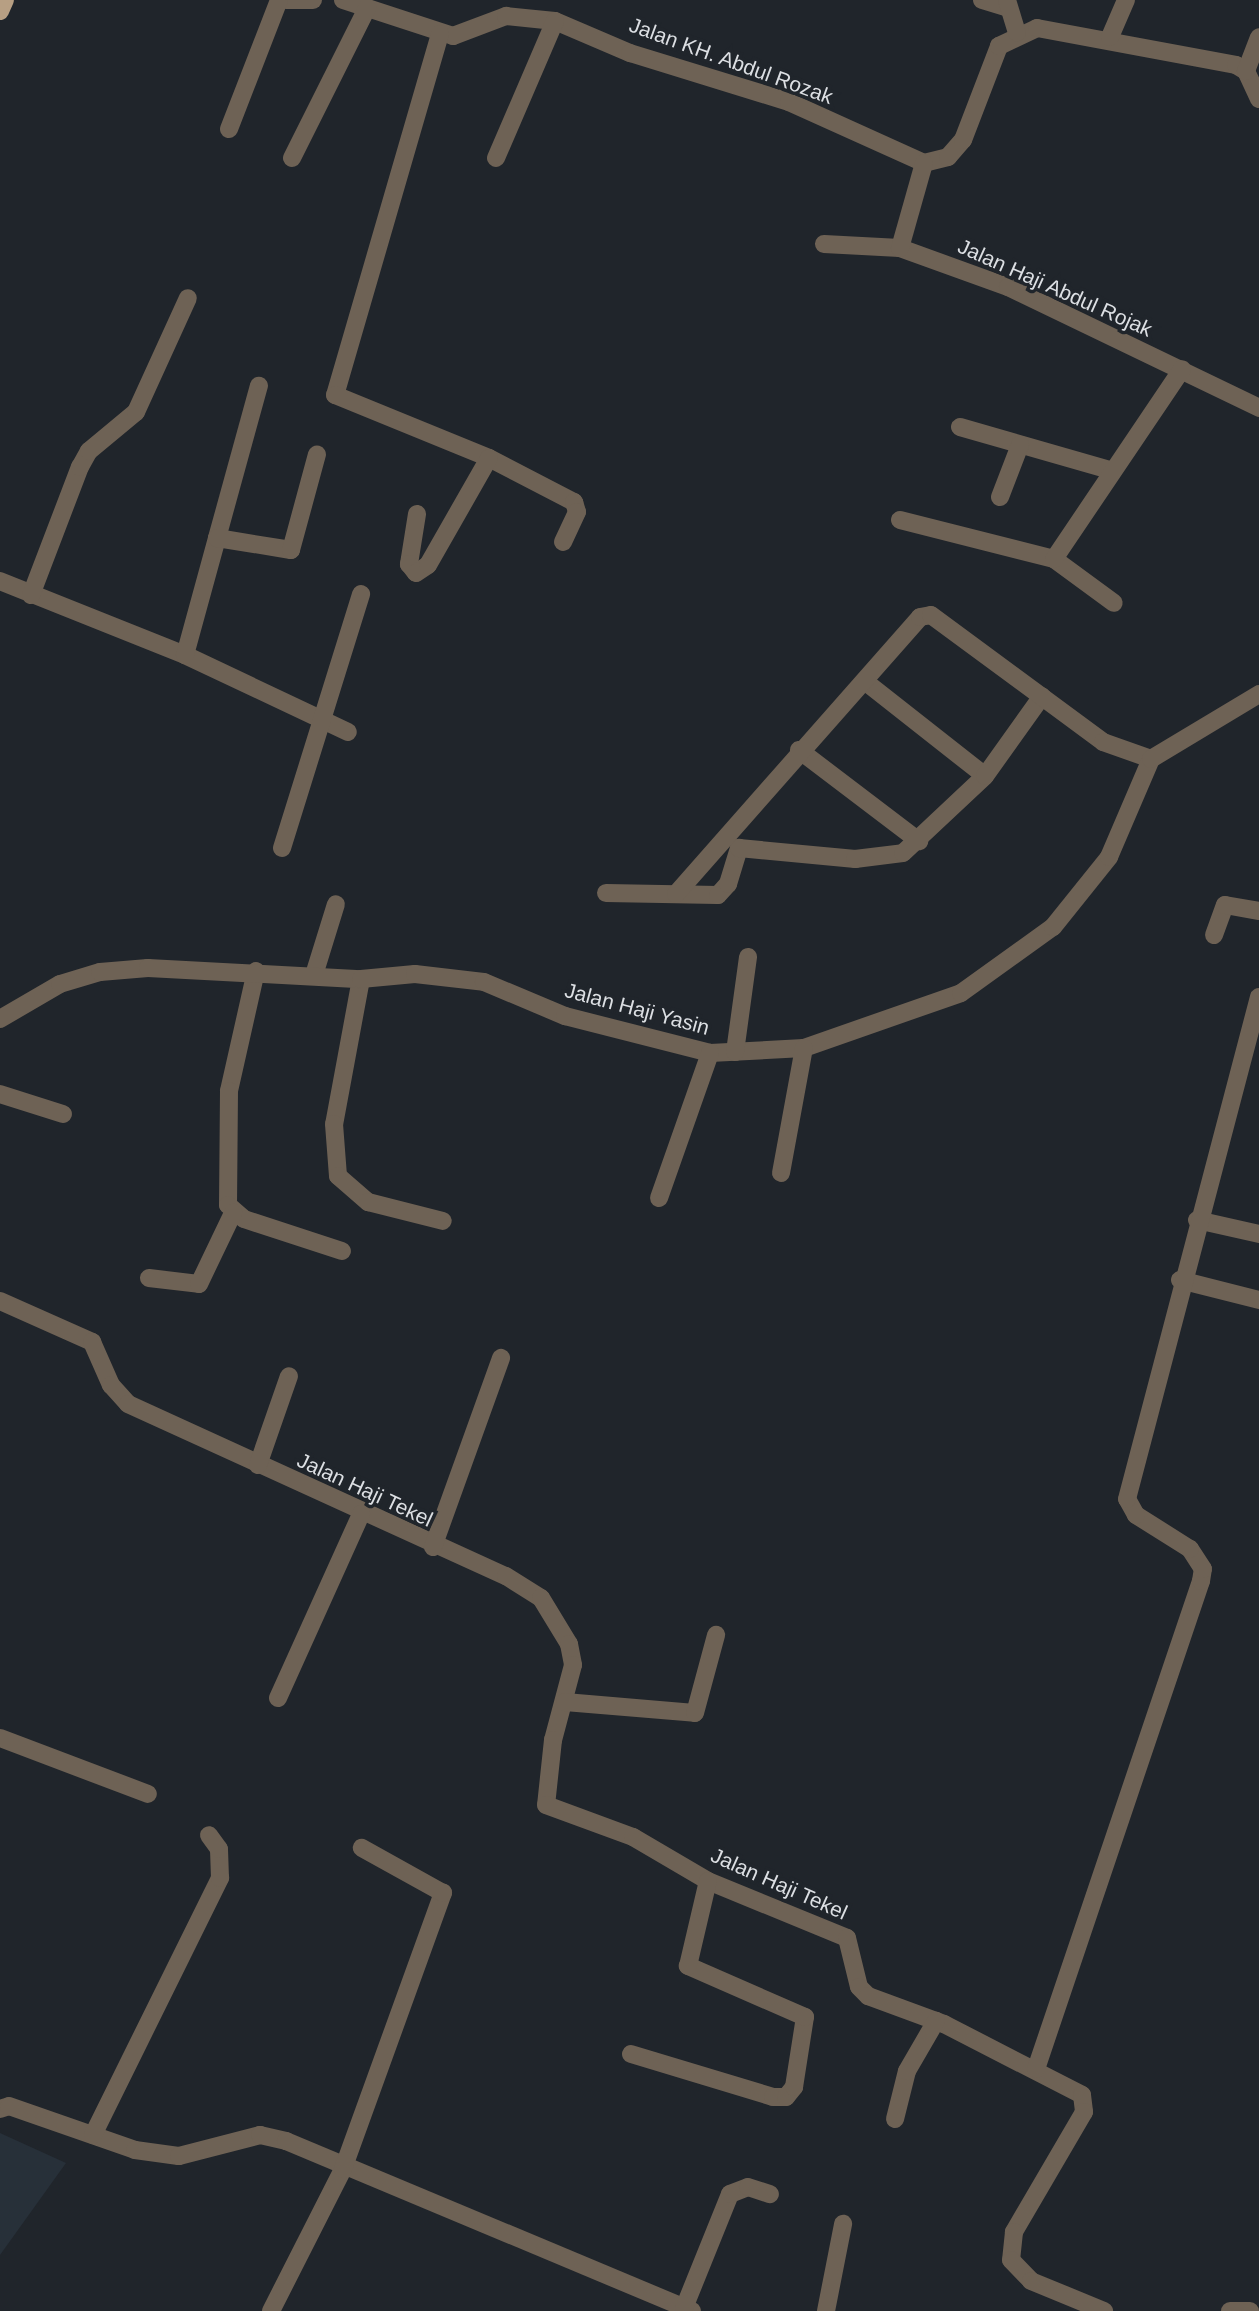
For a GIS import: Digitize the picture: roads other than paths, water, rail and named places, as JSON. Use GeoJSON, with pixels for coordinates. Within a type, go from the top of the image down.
{"type":"FeatureCollection","features":[{"type":"Feature","properties":{"kind":"main road"},"geometry":{"type":"LineString","coordinates":[[0,11],[5,0]]}},
{"type":"Feature","properties":{"kind":"street"},"geometry":{"type":"LineString","coordinates":[[229,129],[279,0]]}},
{"type":"Feature","properties":{"kind":"street"},"geometry":{"type":"LineString","coordinates":[[286,0],[313,0]]}},
{"type":"Feature","properties":{"kind":"street","name":"Jalan KH. Abdul Rozak"},"geometry":{"type":"LineString","coordinates":[[343,0],[440,34],[464,36],[506,16],[555,20],[631,53],[789,102],[924,163]]}},
{"type":"Feature","properties":{"kind":"street"},"geometry":{"type":"LineString","coordinates":[[982,0],[1006,4],[1017,32]]}},
{"type":"Feature","properties":{"kind":"street"},"geometry":{"type":"LineString","coordinates":[[1110,37],[1126,0]]}},
{"type":"Feature","properties":{"kind":"street"},"geometry":{"type":"LineString","coordinates":[[292,158],[367,8]]}},
{"type":"Feature","properties":{"kind":"street"},"geometry":{"type":"LineString","coordinates":[[496,158],[555,20]]}},
{"type":"Feature","properties":{"kind":"street"},"geometry":{"type":"LineString","coordinates":[[900,248],[924,163],[948,157],[963,140],[999,46],[1017,32],[1056,26],[1246,71]]}},
{"type":"Feature","properties":{"kind":"street"},"geometry":{"type":"LineString","coordinates":[[440,34],[335,395],[489,458],[574,502],[577,512],[563,542]]}},
{"type":"Feature","properties":{"kind":"street"},"geometry":{"type":"LineString","coordinates":[[1259,37],[1246,71],[1259,99]]}},
{"type":"Feature","properties":{"kind":"street","name":"Jalan Haji Abdul Rojak"},"geometry":{"type":"LineString","coordinates":[[824,244],[900,248],[1008,287],[1259,408]]}},
{"type":"Feature","properties":{"kind":"street"},"geometry":{"type":"LineString","coordinates":[[31,595],[80,467],[89,450],[136,412],[188,298]]}},
{"type":"Feature","properties":{"kind":"street"},"geometry":{"type":"LineString","coordinates":[[1054,559],[1182,369]]}},
{"type":"Feature","properties":{"kind":"street"},"geometry":{"type":"LineString","coordinates":[[185,654],[259,386]]}},
{"type":"Feature","properties":{"kind":"street"},"geometry":{"type":"LineString","coordinates":[[960,426],[1113,471]]}},
{"type":"Feature","properties":{"kind":"street"},"geometry":{"type":"LineString","coordinates":[[1000,497],[1020,444]]}},
{"type":"Feature","properties":{"kind":"street"},"geometry":{"type":"LineString","coordinates":[[217,538],[291,550],[317,454]]}},
{"type":"Feature","properties":{"kind":"street"},"geometry":{"type":"LineString","coordinates":[[417,514],[409,564],[416,573],[428,565],[489,458]]}},
{"type":"Feature","properties":{"kind":"street"},"geometry":{"type":"LineString","coordinates":[[900,520],[1054,559],[1114,603]]}},
{"type":"Feature","properties":{"kind":"street"},"geometry":{"type":"LineString","coordinates":[[0,581],[185,654],[348,732]]}},
{"type":"Feature","properties":{"kind":"street"},"geometry":{"type":"LineString","coordinates":[[282,848],[317,719],[360,594]]}},
{"type":"Feature","properties":{"kind":"street"},"geometry":{"type":"LineString","coordinates":[[676,894],[799,750],[867,682],[914,620],[931,615],[1103,742],[1151,760],[1259,694]]}},
{"type":"Feature","properties":{"kind":"street"},"geometry":{"type":"LineString","coordinates":[[867,682],[985,776]]}},
{"type":"Feature","properties":{"kind":"street"},"geometry":{"type":"LineString","coordinates":[[719,841],[738,848],[887,858],[919,841],[985,776],[1042,696]]}},
{"type":"Feature","properties":{"kind":"street"},"geometry":{"type":"LineString","coordinates":[[799,750],[919,841]]}},
{"type":"Feature","properties":{"kind":"street","name":"Jalan Haji Yasin"},"geometry":{"type":"LineString","coordinates":[[0,1019],[60,984],[100,972],[256,971],[361,979],[415,974],[484,982],[565,1016],[710,1053],[804,1048],[961,993],[1053,927],[1109,857],[1151,760]]}},
{"type":"Feature","properties":{"kind":"street"},"geometry":{"type":"LineString","coordinates":[[606,893],[676,894],[723,891],[738,848]]}},
{"type":"Feature","properties":{"kind":"street"},"geometry":{"type":"LineString","coordinates":[[314,975],[336,904]]}},
{"type":"Feature","properties":{"kind":"street"},"geometry":{"type":"LineString","coordinates":[[1214,935],[1225,905],[1259,911]]}},
{"type":"Feature","properties":{"kind":"street"},"geometry":{"type":"LineString","coordinates":[[735,1052],[748,957]]}},
{"type":"Feature","properties":{"kind":"street"},"geometry":{"type":"LineString","coordinates":[[149,1278],[199,1284],[233,1213],[229,1091],[256,971]]}},
{"type":"Feature","properties":{"kind":"street"},"geometry":{"type":"LineString","coordinates":[[361,979],[334,1124],[338,1176],[368,1202],[443,1221]]}},
{"type":"Feature","properties":{"kind":"street"},"geometry":{"type":"LineString","coordinates":[[1036,2069],[1201,1581],[1203,1569],[1190,1549],[1136,1515],[1127,1499],[1180,1280],[1259,997]]}},
{"type":"Feature","properties":{"kind":"street"},"geometry":{"type":"LineString","coordinates":[[780,1173],[804,1048]]}},
{"type":"Feature","properties":{"kind":"street"},"geometry":{"type":"LineString","coordinates":[[659,1198],[710,1053]]}},
{"type":"Feature","properties":{"kind":"street"},"geometry":{"type":"LineString","coordinates":[[0,1094],[62,1114]]}},
{"type":"Feature","properties":{"kind":"street"},"geometry":{"type":"LineString","coordinates":[[233,1213],[342,1251]]}},
{"type":"Feature","properties":{"kind":"street"},"geometry":{"type":"LineString","coordinates":[[1197,1220],[1259,1234]]}},
{"type":"Feature","properties":{"kind":"street"},"geometry":{"type":"LineString","coordinates":[[1180,1280],[1259,1300]]}},
{"type":"Feature","properties":{"kind":"street","name":"Jalan Haji Tekel"},"geometry":{"type":"LineString","coordinates":[[0,1301],[85,1336],[128,1404],[541,1598],[569,1644],[573,1665],[546,1805],[633,1837],[708,1881],[847,1938],[859,1987],[868,1996],[936,2021],[1070,2086],[1086,2103],[1014,2232],[1010,2260],[1031,2281],[1104,2311]]}},
{"type":"Feature","properties":{"kind":"street"},"geometry":{"type":"LineString","coordinates":[[433,1547],[501,1358]]}},
{"type":"Feature","properties":{"kind":"street"},"geometry":{"type":"LineString","coordinates":[[258,1465],[289,1376]]}},
{"type":"Feature","properties":{"kind":"street"},"geometry":{"type":"LineString","coordinates":[[278,1698],[361,1514]]}},
{"type":"Feature","properties":{"kind":"street"},"geometry":{"type":"LineString","coordinates":[[565,1702],[695,1713],[716,1635]]}},
{"type":"Feature","properties":{"kind":"street"},"geometry":{"type":"LineString","coordinates":[[0,1738],[148,1794]]}},
{"type":"Feature","properties":{"kind":"street"},"geometry":{"type":"LineString","coordinates":[[93,2135],[220,1878],[219,1849],[209,1835]]}},
{"type":"Feature","properties":{"kind":"street"},"geometry":{"type":"LineString","coordinates":[[271,2311],[343,2169],[443,1893],[362,1848]]}},
{"type":"Feature","properties":{"kind":"street"},"geometry":{"type":"LineString","coordinates":[[631,2054],[773,2097],[786,2097],[793,2087],[805,2017],[688,1966],[708,1881]]}},
{"type":"Feature","properties":{"kind":"street"},"geometry":{"type":"LineString","coordinates":[[895,2119],[907,2071],[936,2021]]}},
{"type":"Feature","properties":{"kind":"street"},"geometry":{"type":"LineString","coordinates":[[4,2108],[93,2135],[179,2156],[260,2135],[688,2309],[730,2194],[748,2188],[770,2194]]}},
{"type":"Feature","properties":{"kind":"street"},"geometry":{"type":"LineString","coordinates":[[826,2311],[843,2224]]}},
{"type":"Feature","properties":{"kind":"street"},"geometry":{"type":"LineString","coordinates":[[1230,2311],[1250,2311]]}}]}
